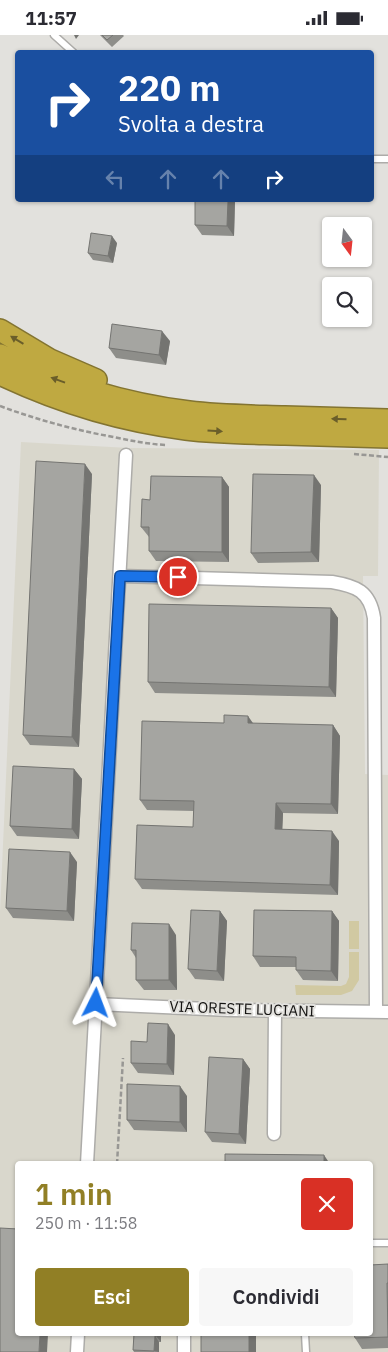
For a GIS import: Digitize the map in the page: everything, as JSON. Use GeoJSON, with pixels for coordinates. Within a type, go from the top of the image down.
{"type":"FeatureCollection","features":[{"type":"Feature","properties":{"kind":"highway"},"geometry":{"type":"LineString","coordinates":[[0,330],[50,360],[189,420]]}},
{"type":"Feature","properties":{"kind":"highway"},"geometry":{"type":"LineString","coordinates":[[0,355],[38,373],[91,391],[148,405],[189,420],[231,432],[388,437]]}},
{"type":"Feature","properties":{"kind":"highway"},"geometry":{"type":"LineString","coordinates":[[0,374],[48,395],[89,408],[145,422],[249,416],[388,420]]}},
{"type":"Feature","properties":{"kind":"highway"},"geometry":{"type":"LineString","coordinates":[[0,389],[81,415],[146,428],[181,430],[189,420]]}},
{"type":"Feature","properties":{"kind":"street"},"geometry":{"type":"LineString","coordinates":[[87,1161],[126,455]]}},
{"type":"Feature","properties":{"kind":"street"},"geometry":{"type":"LineString","coordinates":[[120,576],[332,582],[350,585],[359,590],[370,601],[374,618],[382,1012]]}},
{"type":"Feature","properties":{"kind":"street","name":"VIA ORESTE LUCIANI"},"geometry":{"type":"LineString","coordinates":[[96,1003],[275,1011],[382,1012]]}},
{"type":"Feature","properties":{"kind":"street"},"geometry":{"type":"LineString","coordinates":[[274,1134],[275,1011]]}},
{"type":"Feature","properties":{"kind":"street"},"geometry":{"type":"LineString","coordinates":[[77,1352],[78,1336]]}},
{"type":"Feature","properties":{"kind":"street"},"geometry":{"type":"LineString","coordinates":[[184,1336],[184,1352]]}},
{"type":"Feature","properties":{"kind":"lane"},"geometry":{"type":"LineString","coordinates":[[54,35],[71,50]]}},
{"type":"Feature","properties":{"kind":"lane"},"geometry":{"type":"LineString","coordinates":[[374,159],[388,159]]}},
{"type":"Feature","properties":{"kind":"lane"},"geometry":{"type":"LineString","coordinates":[[373,1243],[388,1243]]}},
{"type":"Feature","properties":{"kind":"lane"},"geometry":{"type":"LineString","coordinates":[[306,1336],[306,1352]]}},
{"type":"Feature","properties":{"kind":"path"},"geometry":{"type":"LineString","coordinates":[[118,1161],[123,1057]]}},
{"type":"Feature","properties":{"kind":"shaded area"},"geometry":{"type":"Polygon","coordinates":[[[21,442],[129,448],[379,450],[378,576],[363,576],[365,774],[388,775],[388,1352],[0,1352],[0,912],[21,442]]]}},
{"type":"Feature","properties":{"kind":"shaded area"},"geometry":{"type":"Polygon","coordinates":[[[349,921],[359,921],[359,949],[349,949],[349,921]]]}},
{"type":"Feature","properties":{"kind":"shaded area"},"geometry":{"type":"Polygon","coordinates":[[[349,952],[359,952],[359,980],[352,991],[341,995],[296,995],[295,985],[341,986],[346,984],[349,977],[349,952]]]}},
{"type":"Feature","properties":{"kind":"building"},"geometry":{"type":"Polygon","coordinates":[[[102,35],[113,35],[107,40],[102,35]]]}},
{"type":"Feature","properties":{"kind":"building"},"geometry":{"type":"Polygon","coordinates":[[[195,202],[228,202],[227,226],[195,225],[195,202]]]}},
{"type":"Feature","properties":{"kind":"building"},"geometry":{"type":"Polygon","coordinates":[[[91,233],[112,236],[108,256],[88,253],[91,233]]]}},
{"type":"Feature","properties":{"kind":"building"},"geometry":{"type":"Polygon","coordinates":[[[112,324],[162,331],[159,355],[109,348],[112,324]]]}},
{"type":"Feature","properties":{"kind":"building"},"geometry":{"type":"Polygon","coordinates":[[[36,461],[85,464],[72,737],[23,735],[36,461]]]}},
{"type":"Feature","properties":{"kind":"building"},"geometry":{"type":"Polygon","coordinates":[[[253,474],[314,475],[311,552],[251,553],[253,474]]]}},
{"type":"Feature","properties":{"kind":"building"},"geometry":{"type":"Polygon","coordinates":[[[151,476],[222,477],[222,552],[149,551],[149,527],[141,527],[142,499],[150,500],[151,476]]]}},
{"type":"Feature","properties":{"kind":"building"},"geometry":{"type":"Polygon","coordinates":[[[149,604],[331,608],[329,687],[148,682],[149,604]]]}},
{"type":"Feature","properties":{"kind":"building"},"geometry":{"type":"Polygon","coordinates":[[[224,715],[248,716],[248,723],[333,725],[331,804],[276,803],[275,829],[332,831],[330,885],[135,879],[137,825],[193,827],[194,801],[140,800],[142,721],[224,723],[224,715]]]}},
{"type":"Feature","properties":{"kind":"building"},"geometry":{"type":"Polygon","coordinates":[[[13,766],[74,769],[72,829],[10,826],[13,766]]]}},
{"type":"Feature","properties":{"kind":"building"},"geometry":{"type":"Polygon","coordinates":[[[9,849],[70,852],[67,911],[6,908],[9,849]]]}},
{"type":"Feature","properties":{"kind":"building"},"geometry":{"type":"Polygon","coordinates":[[[191,910],[220,911],[217,971],[188,969],[191,910]]]}},
{"type":"Feature","properties":{"kind":"building"},"geometry":{"type":"Polygon","coordinates":[[[254,910],[332,911],[331,971],[296,970],[296,957],[253,956],[254,910]]]}},
{"type":"Feature","properties":{"kind":"building"},"geometry":{"type":"Polygon","coordinates":[[[132,923],[169,924],[169,980],[136,980],[136,950],[131,950],[132,923]]]}},
{"type":"Feature","properties":{"kind":"building"},"geometry":{"type":"Polygon","coordinates":[[[148,1023],[168,1024],[167,1064],[131,1063],[131,1041],[147,1042],[148,1023]]]}},
{"type":"Feature","properties":{"kind":"building"},"geometry":{"type":"Polygon","coordinates":[[[209,1057],[243,1059],[239,1134],[205,1132],[209,1057]]]}},
{"type":"Feature","properties":{"kind":"building"},"geometry":{"type":"Polygon","coordinates":[[[127,1084],[180,1086],[180,1122],[127,1120],[127,1084]]]}},
{"type":"Feature","properties":{"kind":"building"},"geometry":{"type":"Polygon","coordinates":[[[225,1154],[324,1155],[324,1161],[225,1161],[225,1154]]]}},
{"type":"Feature","properties":{"kind":"building"},"geometry":{"type":"Polygon","coordinates":[[[0,1228],[15,1229],[15,1336],[40,1336],[39,1352],[0,1352],[0,1228]]]}},
{"type":"Feature","properties":{"kind":"building"},"geometry":{"type":"Polygon","coordinates":[[[388,1264],[388,1337],[355,1338],[354,1336],[373,1336],[373,1265],[388,1264]]]}},
{"type":"Feature","properties":{"kind":"building"},"geometry":{"type":"Polygon","coordinates":[[[134,1336],[155,1336],[154,1351],[133,1350],[134,1336]]]}},
{"type":"Feature","properties":{"kind":"building"},"geometry":{"type":"Polygon","coordinates":[[[201,1336],[249,1336],[249,1352],[201,1352],[201,1336]]]}},
{"type":"Feature","properties":{"kind":"route"},"geometry":{"type":"LineString","coordinates":[[96,1003],[120,576],[178,577]]}}]}
